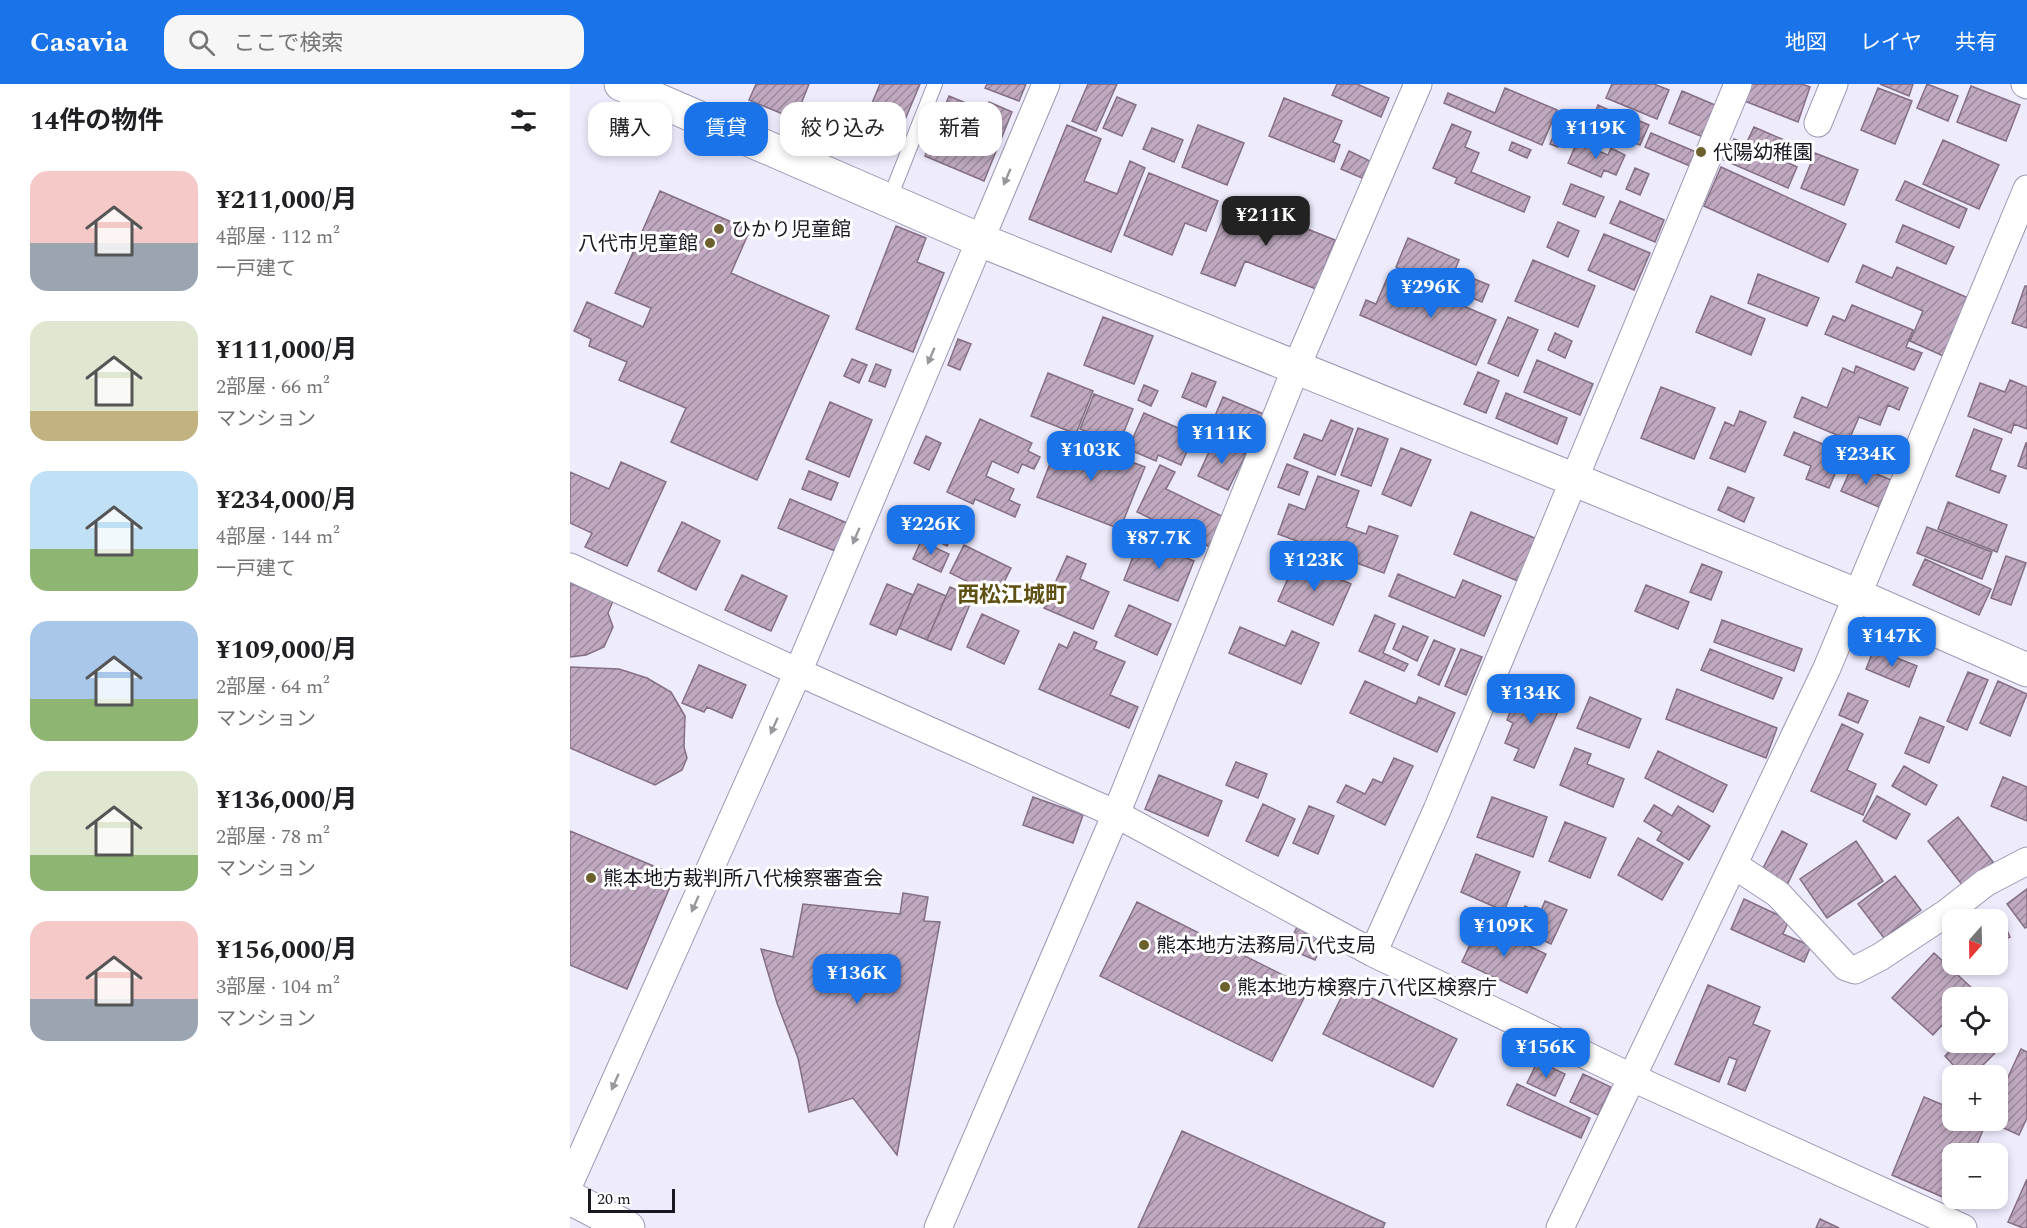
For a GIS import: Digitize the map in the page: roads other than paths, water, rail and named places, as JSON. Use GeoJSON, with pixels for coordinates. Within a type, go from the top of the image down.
{"type":"FeatureCollection","features":[{"type":"Feature","properties":{"kind":"street"},"geometry":{"type":"LineString","coordinates":[[621,84],[980,240],[1856,595],[2027,670]]}},
{"type":"Feature","properties":{"kind":"street"},"geometry":{"type":"LineString","coordinates":[[570,1182],[798,672],[1046,84]]}},
{"type":"Feature","properties":{"kind":"street"},"geometry":{"type":"LineString","coordinates":[[938,1228],[1116,814],[1296,368],[1418,84]]}},
{"type":"Feature","properties":{"kind":"street"},"geometry":{"type":"LineString","coordinates":[[1373,953],[1437,810],[1738,84]]}},
{"type":"Feature","properties":{"kind":"street"},"geometry":{"type":"LineString","coordinates":[[1818,123],[1834,84]]}},
{"type":"Feature","properties":{"kind":"street"},"geometry":{"type":"LineString","coordinates":[[1560,1228],[1827,668],[2027,189]]}},
{"type":"Feature","properties":{"kind":"street"},"geometry":{"type":"LineString","coordinates":[[570,567],[1116,814],[1373,953],[1633,1078],[1963,1228]]}},
{"type":"Feature","properties":{"kind":"street"},"geometry":{"type":"LineString","coordinates":[[1734,865],[1778,894],[1846,967],[1855,970],[1880,957],[1948,912],[1985,883],[2027,861]]}},
{"type":"Feature","properties":{"kind":"street"},"geometry":{"type":"LineString","coordinates":[[570,1198],[628,1228]]}},
{"type":"Feature","properties":{"kind":"lane"},"geometry":{"type":"LineString","coordinates":[[889,200],[935,84]]}},
{"type":"Feature","properties":{"kind":"place","name":"代陽幼稚園"},"geometry":{"type":"Point","coordinates":[1701,152]}},
{"type":"Feature","properties":{"kind":"place","name":"ひかり児童館"},"geometry":{"type":"Point","coordinates":[719,229]}},
{"type":"Feature","properties":{"kind":"place","name":"八代市児童館"},"geometry":{"type":"Point","coordinates":[710,243]}},
{"type":"Feature","properties":{"kind":"place","name":"熊本地方裁判所八代検察審査会"},"geometry":{"type":"Point","coordinates":[591,878]}},
{"type":"Feature","properties":{"kind":"place","name":"熊本地方法務局八代支局"},"geometry":{"type":"Point","coordinates":[1144,945]}},
{"type":"Feature","properties":{"kind":"place","name":"熊本地方検察庁八代区検察庁"},"geometry":{"type":"Point","coordinates":[1225,987]}},
{"type":"Feature","properties":{"kind":"district","name":"西松江城町"},"geometry":{"type":"Point","coordinates":[1012,594]}}]}
